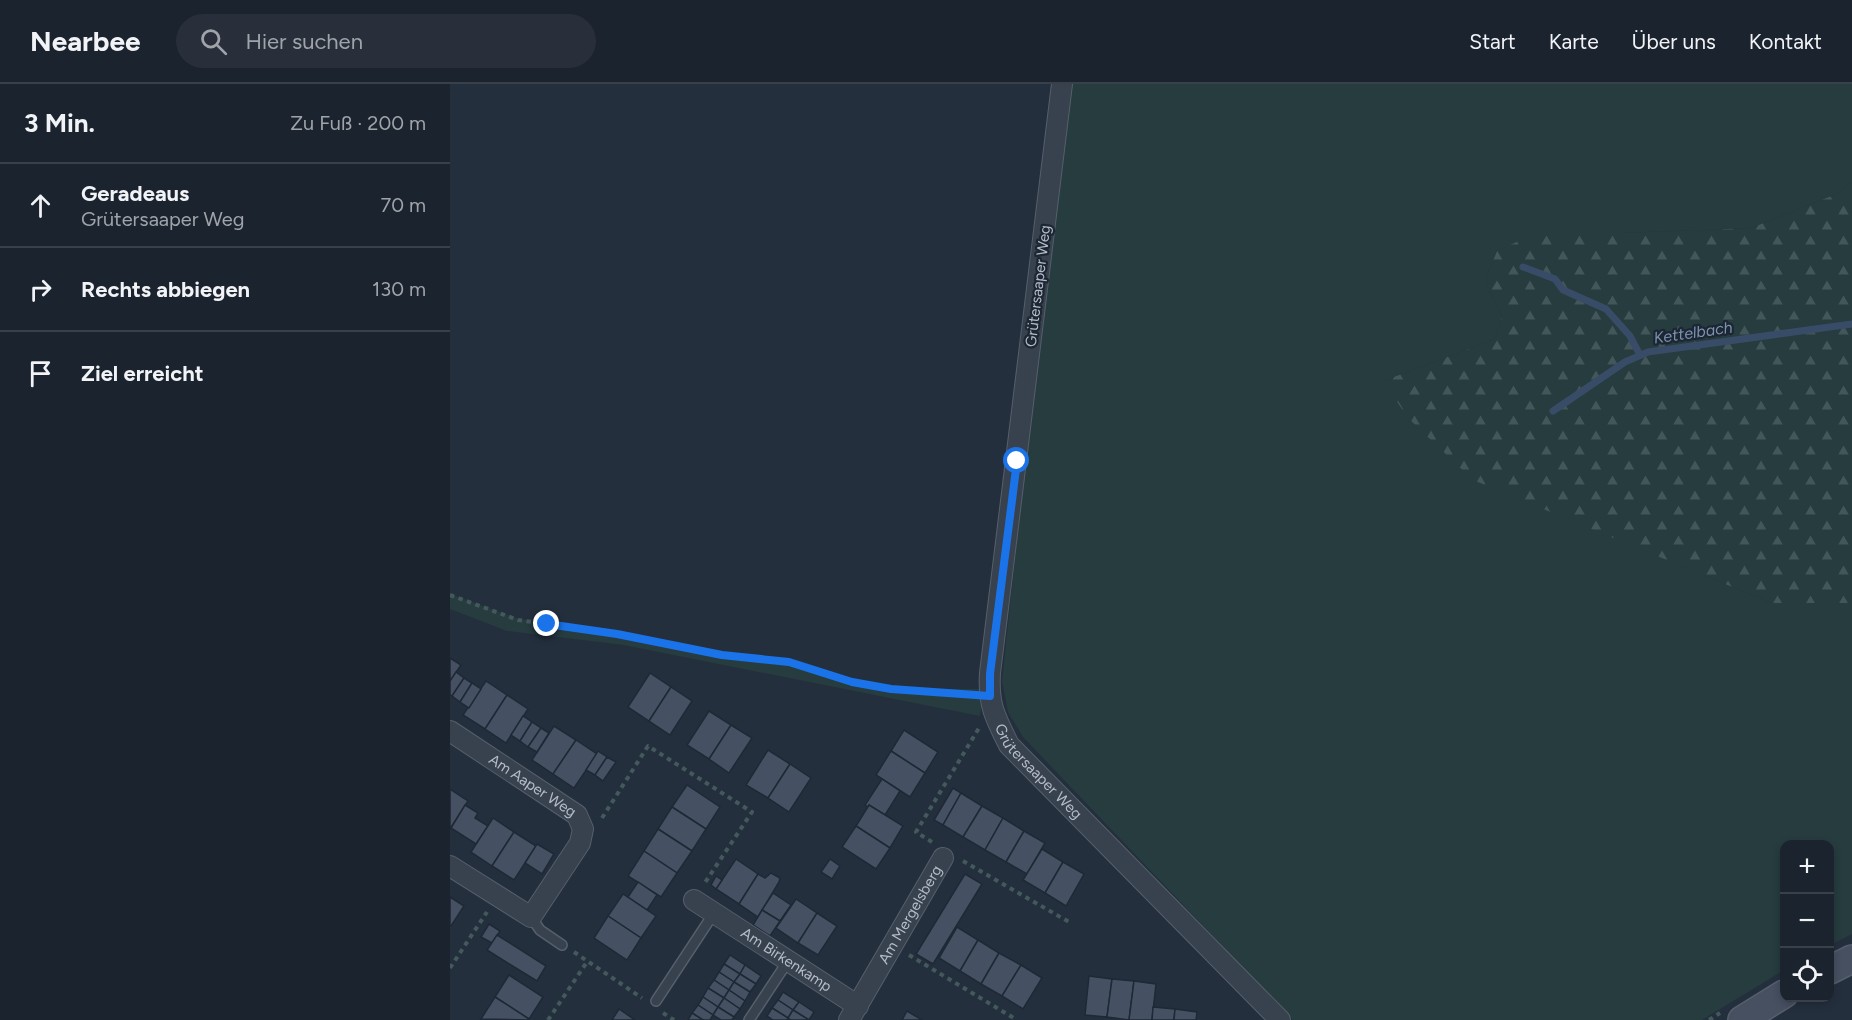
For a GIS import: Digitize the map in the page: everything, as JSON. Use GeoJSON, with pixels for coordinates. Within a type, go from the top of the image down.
{"type":"FeatureCollection","features":[{"type":"Feature","properties":{"kind":"street","name":"Grütersaaper Weg"},"geometry":{"type":"LineString","coordinates":[[1062,84],[990,674],[992,711],[1009,745],[1280,1020]]}},
{"type":"Feature","properties":{"kind":"street","name":"Am Aaper Weg"},"geometry":{"type":"LineString","coordinates":[[450,732],[577,815],[583,829],[580,843],[531,917]]}},
{"type":"Feature","properties":{"kind":"street","name":"Am Mergelsberg"},"geometry":{"type":"LineString","coordinates":[[853,1013],[945,855]]}},
{"type":"Feature","properties":{"kind":"street"},"geometry":{"type":"LineString","coordinates":[[450,866],[531,917]]}},
{"type":"Feature","properties":{"kind":"street","name":"Am Birkenkamp"},"geometry":{"type":"LineString","coordinates":[[694,900],[788,961],[853,1013]]}},
{"type":"Feature","properties":{"kind":"street"},"geometry":{"type":"LineString","coordinates":[[1834,968],[1852,959]]}},
{"type":"Feature","properties":{"kind":"street"},"geometry":{"type":"LineString","coordinates":[[1742,1020],[1780,997]]}},
{"type":"Feature","properties":{"kind":"lane"},"geometry":{"type":"LineString","coordinates":[[656,1001],[714,913]]}},
{"type":"Feature","properties":{"kind":"lane"},"geometry":{"type":"LineString","coordinates":[[531,917],[540,930],[566,947]]}},
{"type":"Feature","properties":{"kind":"lane"},"geometry":{"type":"LineString","coordinates":[[749,1020],[788,961]]}},
{"type":"Feature","properties":{"kind":"path"},"geometry":{"type":"LineString","coordinates":[[450,595],[518,620],[617,634],[722,655],[789,662],[852,682],[891,689],[990,696]]}},
{"type":"Feature","properties":{"kind":"path","name":"Am Mergelsberg"},"geometry":{"type":"LineString","coordinates":[[945,855],[916,832],[979,729]]}},
{"type":"Feature","properties":{"kind":"path"},"geometry":{"type":"LineString","coordinates":[[583,829],[601,819],[648,746],[752,812],[694,900]]}},
{"type":"Feature","properties":{"kind":"path"},"geometry":{"type":"LineString","coordinates":[[945,855],[1069,922]]}},
{"type":"Feature","properties":{"kind":"path"},"geometry":{"type":"LineString","coordinates":[[450,968],[497,896]]}},
{"type":"Feature","properties":{"kind":"path"},"geometry":{"type":"LineString","coordinates":[[893,946],[1017,1020]]}},
{"type":"Feature","properties":{"kind":"path"},"geometry":{"type":"LineString","coordinates":[[566,947],[653,1006],[656,1001]]}},
{"type":"Feature","properties":{"kind":"path"},"geometry":{"type":"LineString","coordinates":[[548,1020],[587,962]]}},
{"type":"Feature","properties":{"kind":"green space"},"geometry":{"type":"Polygon","coordinates":[[[1065,84],[1852,84],[1852,182],[1839,193],[1751,228],[1623,233],[1538,233],[1497,251],[1485,280],[1502,317],[1495,339],[1383,381],[1622,541],[1771,603],[1852,603],[1852,934],[1834,943],[1834,840],[1780,840],[1780,972],[1702,1020],[1293,1020],[1023,737],[1008,712],[1002,681],[1065,84]]]}},
{"type":"Feature","properties":{"kind":"green space"},"geometry":{"type":"Polygon","coordinates":[[[1852,182],[1852,603],[1771,603],[1473,480],[1408,418],[1383,381],[1495,339],[1502,317],[1485,280],[1497,251],[1538,232],[1623,233],[1751,228],[1839,193],[1852,182]]]}},
{"type":"Feature","properties":{"kind":"green space"},"geometry":{"type":"Polygon","coordinates":[[[450,594],[519,619],[618,632],[721,654],[790,660],[852,679],[892,687],[985,689],[980,716],[624,645],[507,631],[450,609],[450,594]]]}},
{"type":"Feature","properties":{"kind":"building"},"geometry":{"type":"Polygon","coordinates":[[[450,658],[461,665],[450,681],[450,658]]]}},
{"type":"Feature","properties":{"kind":"building"},"geometry":{"type":"Polygon","coordinates":[[[456,672],[464,678],[452,696],[450,695],[450,681],[456,672]]]}},
{"type":"Feature","properties":{"kind":"building"},"geometry":{"type":"Polygon","coordinates":[[[650,673],[671,687],[649,721],[628,707],[650,673]]]}},
{"type":"Feature","properties":{"kind":"building"},"geometry":{"type":"Polygon","coordinates":[[[464,678],[472,683],[460,702],[452,696],[464,678]]]}},
{"type":"Feature","properties":{"kind":"building"},"geometry":{"type":"Polygon","coordinates":[[[486,681],[507,695],[485,729],[463,715],[486,681]]]}},
{"type":"Feature","properties":{"kind":"building"},"geometry":{"type":"Polygon","coordinates":[[[472,683],[481,689],[469,708],[460,702],[472,683]]]}},
{"type":"Feature","properties":{"kind":"building"},"geometry":{"type":"Polygon","coordinates":[[[671,687],[692,701],[670,735],[649,721],[671,687]]]}},
{"type":"Feature","properties":{"kind":"building"},"geometry":{"type":"Polygon","coordinates":[[[507,695],[528,709],[506,743],[485,729],[507,695]]]}},
{"type":"Feature","properties":{"kind":"building"},"geometry":{"type":"Polygon","coordinates":[[[709,711],[731,725],[709,759],[687,745],[709,711]]]}},
{"type":"Feature","properties":{"kind":"building"},"geometry":{"type":"Polygon","coordinates":[[[523,716],[532,722],[520,741],[511,735],[523,716]]]}},
{"type":"Feature","properties":{"kind":"building"},"geometry":{"type":"Polygon","coordinates":[[[532,722],[541,728],[528,747],[520,741],[532,722]]]}},
{"type":"Feature","properties":{"kind":"building"},"geometry":{"type":"Polygon","coordinates":[[[731,725],[752,738],[729,773],[709,759],[731,725]]]}},
{"type":"Feature","properties":{"kind":"building"},"geometry":{"type":"Polygon","coordinates":[[[554,726],[576,740],[553,774],[532,760],[554,726]]]}},
{"type":"Feature","properties":{"kind":"building"},"geometry":{"type":"Polygon","coordinates":[[[541,728],[549,733],[537,752],[528,747],[541,728]]]}},
{"type":"Feature","properties":{"kind":"building"},"geometry":{"type":"Polygon","coordinates":[[[904,730],[938,752],[925,773],[891,751],[904,730]]]}},
{"type":"Feature","properties":{"kind":"building"},"geometry":{"type":"Polygon","coordinates":[[[576,740],[597,754],[574,788],[553,774],[576,740]]]}},
{"type":"Feature","properties":{"kind":"building"},"geometry":{"type":"Polygon","coordinates":[[[768,750],[790,764],[768,798],[746,785],[768,750]]]}},
{"type":"Feature","properties":{"kind":"building"},"geometry":{"type":"Polygon","coordinates":[[[598,751],[607,757],[595,775],[586,770],[598,751]]]}},
{"type":"Feature","properties":{"kind":"building"},"geometry":{"type":"Polygon","coordinates":[[[891,751],[925,773],[910,797],[876,775],[891,751]]]}},
{"type":"Feature","properties":{"kind":"building"},"geometry":{"type":"Polygon","coordinates":[[[607,757],[616,762],[603,781],[595,775],[607,757]]]}},
{"type":"Feature","properties":{"kind":"building"},"geometry":{"type":"Polygon","coordinates":[[[790,764],[811,778],[789,812],[768,798],[790,764]]]}},
{"type":"Feature","properties":{"kind":"building"},"geometry":{"type":"Polygon","coordinates":[[[882,779],[900,791],[885,815],[865,805],[882,779]]]}},
{"type":"Feature","properties":{"kind":"building"},"geometry":{"type":"Polygon","coordinates":[[[687,785],[720,807],[706,829],[672,807],[687,785]]]}},
{"type":"Feature","properties":{"kind":"building"},"geometry":{"type":"Polygon","coordinates":[[[953,788],[961,793],[943,825],[934,820],[953,788]]]}},
{"type":"Feature","properties":{"kind":"building"},"geometry":{"type":"Polygon","coordinates":[[[450,789],[468,801],[450,829],[450,789]]]}},
{"type":"Feature","properties":{"kind":"building"},"geometry":{"type":"Polygon","coordinates":[[[961,793],[982,806],[963,837],[943,825],[961,793]]]}},
{"type":"Feature","properties":{"kind":"building"},"geometry":{"type":"Polygon","coordinates":[[[465,805],[478,813],[475,818],[488,826],[476,844],[451,828],[465,805]]]}},
{"type":"Feature","properties":{"kind":"building"},"geometry":{"type":"Polygon","coordinates":[[[869,805],[903,826],[890,848],[856,826],[869,805]]]}},
{"type":"Feature","properties":{"kind":"building"},"geometry":{"type":"Polygon","coordinates":[[[982,806],[1003,818],[985,850],[963,837],[982,806]]]}},
{"type":"Feature","properties":{"kind":"building"},"geometry":{"type":"Polygon","coordinates":[[[672,807],[706,829],[692,851],[658,829],[672,807]]]}},
{"type":"Feature","properties":{"kind":"building"},"geometry":{"type":"Polygon","coordinates":[[[493,818],[514,832],[492,866],[471,852],[493,818]]]}},
{"type":"Feature","properties":{"kind":"building"},"geometry":{"type":"Polygon","coordinates":[[[1003,818],[1024,831],[1006,862],[985,850],[1003,818]]]}},
{"type":"Feature","properties":{"kind":"building"},"geometry":{"type":"Polygon","coordinates":[[[856,826],[890,848],[876,869],[842,847],[856,826]]]}},
{"type":"Feature","properties":{"kind":"building"},"geometry":{"type":"Polygon","coordinates":[[[658,829],[692,851],[677,873],[644,851],[658,829]]]}},
{"type":"Feature","properties":{"kind":"building"},"geometry":{"type":"Polygon","coordinates":[[[1024,831],[1045,843],[1027,874],[1006,862],[1024,831]]]}},
{"type":"Feature","properties":{"kind":"building"},"geometry":{"type":"Polygon","coordinates":[[[514,832],[536,846],[514,880],[492,866],[514,832]]]}},
{"type":"Feature","properties":{"kind":"building"},"geometry":{"type":"Polygon","coordinates":[[[537,844],[554,854],[542,874],[525,863],[537,844]]]}},
{"type":"Feature","properties":{"kind":"building"},"geometry":{"type":"Polygon","coordinates":[[[1042,849],[1063,862],[1045,893],[1023,880],[1042,849]]]}},
{"type":"Feature","properties":{"kind":"building"},"geometry":{"type":"Polygon","coordinates":[[[644,851],[677,873],[661,897],[628,876],[644,851]]]}},
{"type":"Feature","properties":{"kind":"building"},"geometry":{"type":"Polygon","coordinates":[[[736,859],[758,874],[739,904],[716,889],[736,859]]]}},
{"type":"Feature","properties":{"kind":"building"},"geometry":{"type":"Polygon","coordinates":[[[830,859],[840,866],[832,879],[821,872],[830,859]]]}},
{"type":"Feature","properties":{"kind":"building"},"geometry":{"type":"Polygon","coordinates":[[[1063,862],[1084,874],[1066,906],[1045,893],[1063,862]]]}},
{"type":"Feature","properties":{"kind":"building"},"geometry":{"type":"Polygon","coordinates":[[[771,873],[780,878],[779,882],[758,917],[739,904],[758,874],[765,878],[771,873]]]}},
{"type":"Feature","properties":{"kind":"building"},"geometry":{"type":"Polygon","coordinates":[[[965,874],[982,884],[933,964],[916,954],[965,874]]]}},
{"type":"Feature","properties":{"kind":"building"},"geometry":{"type":"Polygon","coordinates":[[[716,876],[722,880],[716,889],[711,885],[716,876]]]}},
{"type":"Feature","properties":{"kind":"building"},"geometry":{"type":"Polygon","coordinates":[[[638,882],[657,895],[647,910],[628,897],[638,882]]]}},
{"type":"Feature","properties":{"kind":"building"},"geometry":{"type":"Polygon","coordinates":[[[773,893],[791,905],[780,921],[762,910],[773,893]]]}},
{"type":"Feature","properties":{"kind":"building"},"geometry":{"type":"Polygon","coordinates":[[[623,894],[656,916],[641,938],[608,916],[623,894]]]}},
{"type":"Feature","properties":{"kind":"building"},"geometry":{"type":"Polygon","coordinates":[[[450,897],[464,906],[451,926],[450,926],[450,897]]]}},
{"type":"Feature","properties":{"kind":"building"},"geometry":{"type":"Polygon","coordinates":[[[796,899],[817,913],[798,943],[776,928],[796,899]]]}},
{"type":"Feature","properties":{"kind":"building"},"geometry":{"type":"Polygon","coordinates":[[[762,910],[780,921],[770,936],[753,925],[762,910]]]}},
{"type":"Feature","properties":{"kind":"building"},"geometry":{"type":"Polygon","coordinates":[[[817,913],[837,926],[818,955],[798,943],[817,913]]]}},
{"type":"Feature","properties":{"kind":"building"},"geometry":{"type":"Polygon","coordinates":[[[608,916],[641,938],[627,960],[594,938],[608,916]]]}},
{"type":"Feature","properties":{"kind":"building"},"geometry":{"type":"Polygon","coordinates":[[[489,924],[500,931],[492,943],[481,937],[489,924]]]}},
{"type":"Feature","properties":{"kind":"building"},"geometry":{"type":"Polygon","coordinates":[[[957,927],[978,940],[960,971],[939,958],[957,927]]]}},
{"type":"Feature","properties":{"kind":"building"},"geometry":{"type":"Polygon","coordinates":[[[497,935],[546,966],[537,981],[487,950],[497,935]]]}},
{"type":"Feature","properties":{"kind":"building"},"geometry":{"type":"Polygon","coordinates":[[[978,940],[999,953],[981,984],[960,971],[978,940]]]}},
{"type":"Feature","properties":{"kind":"building"},"geometry":{"type":"Polygon","coordinates":[[[999,953],[1021,965],[1002,996],[981,984],[999,953]]]}},
{"type":"Feature","properties":{"kind":"building"},"geometry":{"type":"Polygon","coordinates":[[[730,955],[745,965],[740,974],[724,964],[730,955]]]}},
{"type":"Feature","properties":{"kind":"building"},"geometry":{"type":"Polygon","coordinates":[[[724,964],[740,974],[734,982],[719,972],[724,964]]]}},
{"type":"Feature","properties":{"kind":"building"},"geometry":{"type":"Polygon","coordinates":[[[745,965],[761,976],[756,984],[740,974],[745,965]]]}},
{"type":"Feature","properties":{"kind":"building"},"geometry":{"type":"Polygon","coordinates":[[[1021,965],[1042,978],[1023,1009],[1002,996],[1021,965]]]}},
{"type":"Feature","properties":{"kind":"building"},"geometry":{"type":"Polygon","coordinates":[[[719,972],[734,982],[729,990],[714,980],[719,972]]]}},
{"type":"Feature","properties":{"kind":"building"},"geometry":{"type":"Polygon","coordinates":[[[740,974],[756,984],[750,992],[734,982],[740,974]]]}},
{"type":"Feature","properties":{"kind":"building"},"geometry":{"type":"Polygon","coordinates":[[[509,975],[543,997],[529,1019],[495,997],[509,975]]]}},
{"type":"Feature","properties":{"kind":"building"},"geometry":{"type":"Polygon","coordinates":[[[1089,976],[1112,979],[1107,1017],[1085,1015],[1089,976]]]}},
{"type":"Feature","properties":{"kind":"building"},"geometry":{"type":"Polygon","coordinates":[[[1112,979],[1134,981],[1129,1020],[1107,1017],[1112,979]]]}},
{"type":"Feature","properties":{"kind":"building"},"geometry":{"type":"Polygon","coordinates":[[[714,980],[729,990],[724,998],[708,988],[714,980]]]}},
{"type":"Feature","properties":{"kind":"building"},"geometry":{"type":"Polygon","coordinates":[[[1134,981],[1156,984],[1152,1020],[1129,1020],[1134,981]]]}},
{"type":"Feature","properties":{"kind":"building"},"geometry":{"type":"Polygon","coordinates":[[[734,982],[750,992],[745,1001],[729,990],[734,982]]]}},
{"type":"Feature","properties":{"kind":"building"},"geometry":{"type":"Polygon","coordinates":[[[708,988],[724,998],[718,1007],[703,997],[708,988]]]}},
{"type":"Feature","properties":{"kind":"building"},"geometry":{"type":"Polygon","coordinates":[[[729,990],[745,1001],[740,1009],[724,998],[729,990]]]}},
{"type":"Feature","properties":{"kind":"building"},"geometry":{"type":"Polygon","coordinates":[[[783,992],[799,1002],[793,1010],[778,1000],[783,992]]]}},
{"type":"Feature","properties":{"kind":"building"},"geometry":{"type":"Polygon","coordinates":[[[495,997],[529,1019],[481,1019],[495,997]]]}},
{"type":"Feature","properties":{"kind":"building"},"geometry":{"type":"Polygon","coordinates":[[[703,997],[718,1007],[713,1015],[698,1005],[703,997]]]}},
{"type":"Feature","properties":{"kind":"building"},"geometry":{"type":"Polygon","coordinates":[[[724,998],[740,1009],[734,1017],[718,1007],[724,998]]]}},
{"type":"Feature","properties":{"kind":"building"},"geometry":{"type":"Polygon","coordinates":[[[778,1000],[793,1010],[788,1018],[772,1008],[778,1000]]]}},
{"type":"Feature","properties":{"kind":"building"},"geometry":{"type":"Polygon","coordinates":[[[799,1002],[814,1012],[809,1020],[793,1010],[799,1002]]]}},
{"type":"Feature","properties":{"kind":"building"},"geometry":{"type":"Polygon","coordinates":[[[698,1005],[713,1015],[710,1020],[703,1020],[692,1013],[698,1005]]]}},
{"type":"Feature","properties":{"kind":"building"},"geometry":{"type":"Polygon","coordinates":[[[718,1007],[734,1017],[732,1020],[721,1020],[713,1015],[718,1007]]]}},
{"type":"Feature","properties":{"kind":"building"},"geometry":{"type":"Polygon","coordinates":[[[1153,1007],[1175,1009],[1174,1020],[1152,1020],[1153,1007]]]}},
{"type":"Feature","properties":{"kind":"building"},"geometry":{"type":"Polygon","coordinates":[[[772,1008],[788,1018],[787,1020],[773,1020],[767,1016],[772,1008]]]}},
{"type":"Feature","properties":{"kind":"building"},"geometry":{"type":"Polygon","coordinates":[[[619,1009],[635,1020],[612,1020],[619,1009]]]}},
{"type":"Feature","properties":{"kind":"building"},"geometry":{"type":"Polygon","coordinates":[[[1175,1009],[1197,1012],[1196,1020],[1174,1020],[1175,1009]]]}},
{"type":"Feature","properties":{"kind":"building"},"geometry":{"type":"Polygon","coordinates":[[[793,1010],[809,1020],[791,1020],[788,1018],[793,1010]]]}},
{"type":"Feature","properties":{"kind":"building"},"geometry":{"type":"Polygon","coordinates":[[[907,1011],[922,1020],[902,1020],[907,1011]]]}},
{"type":"Feature","properties":{"kind":"building"},"geometry":{"type":"Polygon","coordinates":[[[692,1013],[703,1020],[688,1020],[692,1013]]]}},
{"type":"Feature","properties":{"kind":"waterway"},"geometry":{"type":"LineString","coordinates":[[1523,267],[1555,279],[1563,290],[1606,309],[1630,336],[1640,355]]}},
{"type":"Feature","properties":{"kind":"waterway","name":"Kettelbach"},"geometry":{"type":"LineString","coordinates":[[1553,411],[1625,362],[1648,352],[1852,324]]}},
{"type":"Feature","properties":{"kind":"route"},"geometry":{"type":"LineString","coordinates":[[547,624],[617,634],[722,655],[789,662],[852,682],[891,689],[990,696],[990,674],[1017,461]]}}]}
